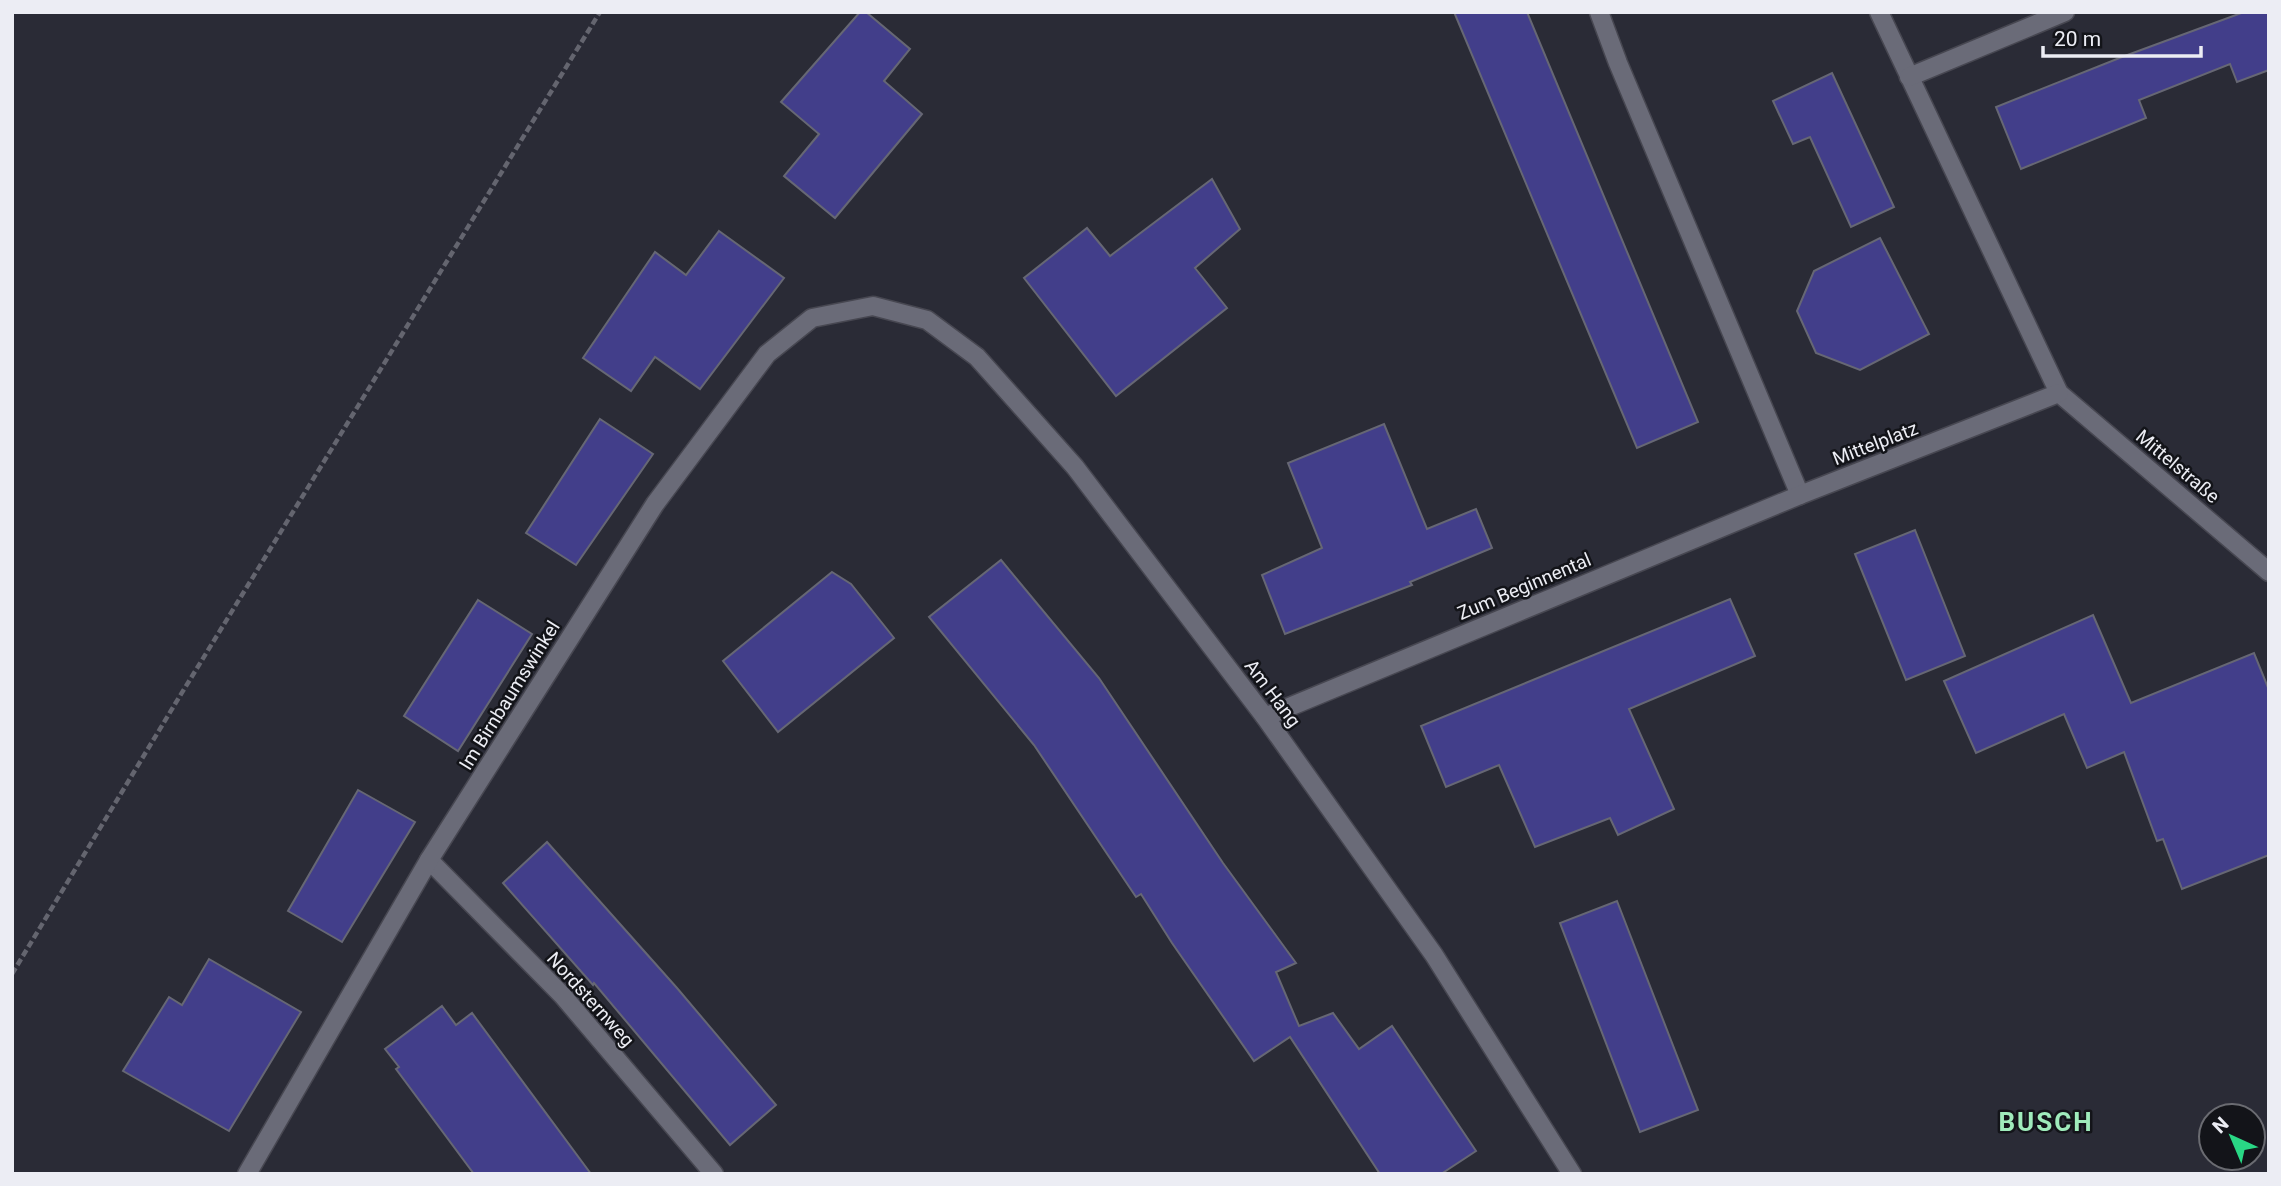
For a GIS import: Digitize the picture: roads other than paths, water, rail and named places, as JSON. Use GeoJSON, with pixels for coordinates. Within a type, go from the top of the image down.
{"type":"FeatureCollection","features":[{"type":"Feature","properties":{"kind":"street"},"geometry":{"type":"LineString","coordinates":[[1599,12],[1800,495]]}},
{"type":"Feature","properties":{"kind":"street"},"geometry":{"type":"LineString","coordinates":[[1879,12],[2059,393]]}},
{"type":"Feature","properties":{"kind":"street"},"geometry":{"type":"LineString","coordinates":[[1909,77],[2065,12]]}},
{"type":"Feature","properties":{"kind":"street","name":"Am Hang"},"geometry":{"type":"LineString","coordinates":[[873,306],[927,320],[977,356],[1075,467],[1265,717],[1434,955],[1572,1174]]}},
{"type":"Feature","properties":{"kind":"street","name":"Im Birnbaumswinkel"},"geometry":{"type":"LineString","coordinates":[[247,1174],[429,860],[655,504],[768,354],[812,318],[873,306]]}},
{"type":"Feature","properties":{"kind":"street","name":"Mittelplatz"},"geometry":{"type":"LineString","coordinates":[[1800,495],[2059,393]]}},
{"type":"Feature","properties":{"kind":"street","name":"Mittelstraße"},"geometry":{"type":"LineString","coordinates":[[2059,393],[2269,572]]}},
{"type":"Feature","properties":{"kind":"street","name":"Zum Beginnental"},"geometry":{"type":"LineString","coordinates":[[1265,717],[1800,495]]}},
{"type":"Feature","properties":{"kind":"street","name":"Nordsternweg"},"geometry":{"type":"LineString","coordinates":[[429,860],[563,996],[714,1174]]}},
{"type":"Feature","properties":{"kind":"district","name":"BUSCH"},"geometry":{"type":"Point","coordinates":[2046,1122]}}]}
